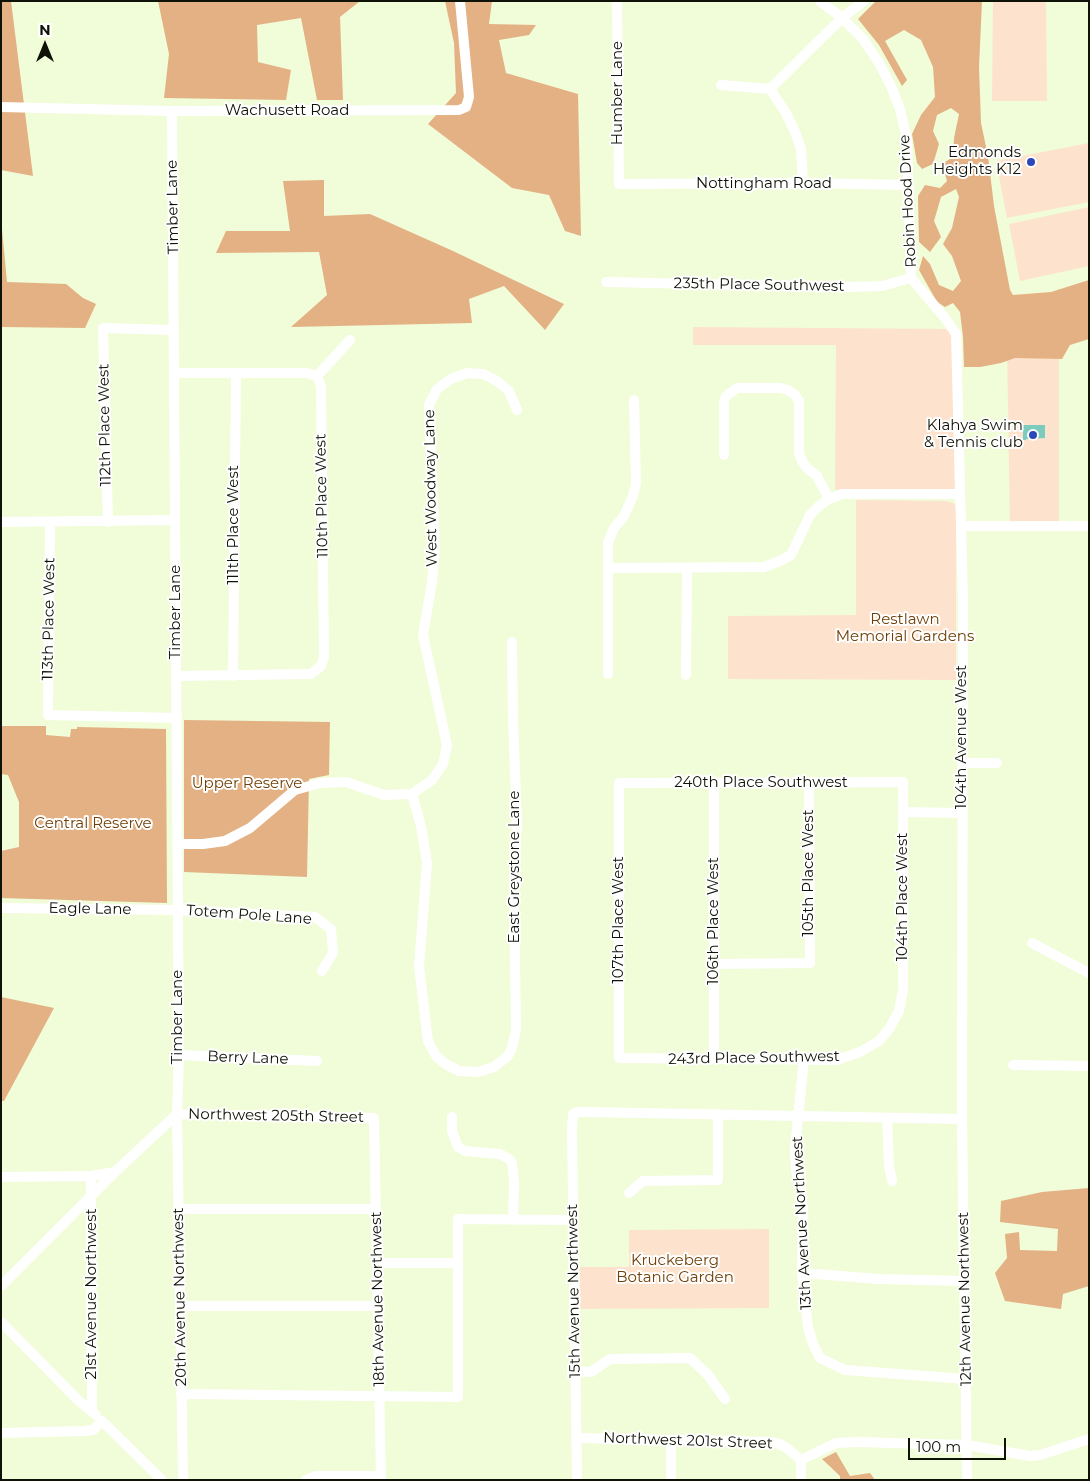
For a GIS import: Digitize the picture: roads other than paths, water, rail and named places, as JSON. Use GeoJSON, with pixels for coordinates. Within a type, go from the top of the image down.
{"type":"FeatureCollection","features":[{"type":"Feature","properties":{"kind":"street","name":"Wachusett Road"},"geometry":{"type":"LineString","coordinates":[[1,107],[172,111],[459,110],[466,107],[469,97],[460,1]]}},
{"type":"Feature","properties":{"kind":"street","name":"Humber Lane"},"geometry":{"type":"LineString","coordinates":[[617,1],[619,184]]}},
{"type":"Feature","properties":{"kind":"street","name":"Robin Hood Drive"},"geometry":{"type":"LineString","coordinates":[[820,1],[842,18],[863,39],[879,62],[900,109],[907,140],[911,278],[956,334],[958,356]]}},
{"type":"Feature","properties":{"kind":"street"},"geometry":{"type":"LineString","coordinates":[[721,85],[770,89],[842,18],[864,1]]}},
{"type":"Feature","properties":{"kind":"street"},"geometry":{"type":"LineString","coordinates":[[770,89],[786,113],[795,132],[801,150],[803,183]]}},
{"type":"Feature","properties":{"kind":"street","name":"Timber Lane"},"geometry":{"type":"LineString","coordinates":[[172,111],[178,844],[179,1055],[177,1114]]}},
{"type":"Feature","properties":{"kind":"street","name":"Nottingham Road"},"geometry":{"type":"LineString","coordinates":[[619,184],[803,183],[909,185]]}},
{"type":"Feature","properties":{"kind":"street","name":"235th Place Southwest"},"geometry":{"type":"LineString","coordinates":[[606,282],[847,287],[882,286],[911,278]]}},
{"type":"Feature","properties":{"kind":"street","name":"112th Place West"},"geometry":{"type":"LineString","coordinates":[[108,522],[103,328],[174,330]]}},
{"type":"Feature","properties":{"kind":"street"},"geometry":{"type":"LineString","coordinates":[[174,373],[307,373],[317,376],[350,340]]}},
{"type":"Feature","properties":{"kind":"street","name":"104th Avenue West"},"geometry":{"type":"LineString","coordinates":[[958,356],[962,526],[962,1119]]}},
{"type":"Feature","properties":{"kind":"street","name":"111th Place West"},"geometry":{"type":"LineString","coordinates":[[233,676],[236,373]]}},
{"type":"Feature","properties":{"kind":"street","name":"West Woodway Lane"},"geometry":{"type":"LineString","coordinates":[[412,794],[432,780],[442,764],[447,745],[423,636],[432,582],[435,548],[429,405],[436,389],[451,379],[467,373],[483,374],[498,381],[509,391],[517,410]]}},
{"type":"Feature","properties":{"kind":"street","name":"110th Place West"},"geometry":{"type":"LineString","coordinates":[[233,676],[311,674],[321,666],[324,657],[321,386],[317,376]]}},
{"type":"Feature","properties":{"kind":"street"},"geometry":{"type":"LineString","coordinates":[[724,455],[724,402],[726,396],[738,388],[780,388],[788,390],[799,401],[798,440],[802,461],[817,476],[829,499]]}},
{"type":"Feature","properties":{"kind":"street"},"geometry":{"type":"LineString","coordinates":[[608,674],[608,542],[614,528],[624,516],[633,496],[636,483],[634,400]]}},
{"type":"Feature","properties":{"kind":"street"},"geometry":{"type":"LineString","coordinates":[[608,568],[764,567],[791,555],[810,515],[829,499],[842,494],[960,494]]}},
{"type":"Feature","properties":{"kind":"street"},"geometry":{"type":"LineString","coordinates":[[1,522],[175,520]]}},
{"type":"Feature","properties":{"kind":"street","name":"113th Place West"},"geometry":{"type":"LineString","coordinates":[[50,522],[48,715],[177,718]]}},
{"type":"Feature","properties":{"kind":"street"},"geometry":{"type":"LineString","coordinates":[[962,526],[1089,526]]}},
{"type":"Feature","properties":{"kind":"street"},"geometry":{"type":"LineString","coordinates":[[686,675],[687,568]]}},
{"type":"Feature","properties":{"kind":"street","name":"East Greystone Lane"},"geometry":{"type":"LineString","coordinates":[[412,794],[421,826],[427,863],[419,967],[428,1042],[436,1056],[444,1063],[459,1071],[478,1072],[494,1067],[508,1056],[516,1030],[514,882],[517,823],[512,642]]}},
{"type":"Feature","properties":{"kind":"street"},"geometry":{"type":"LineString","coordinates":[[176,676],[233,676]]}},
{"type":"Feature","properties":{"kind":"street"},"geometry":{"type":"LineString","coordinates":[[962,763],[997,763]]}},
{"type":"Feature","properties":{"kind":"street"},"geometry":{"type":"LineString","coordinates":[[178,844],[203,844],[225,841],[250,828],[295,790],[320,782],[346,782],[384,795],[412,794]]}},
{"type":"Feature","properties":{"kind":"street","name":"240th Place Southwest"},"geometry":{"type":"LineString","coordinates":[[619,783],[903,782]]}},
{"type":"Feature","properties":{"kind":"street","name":"104th Place West"},"geometry":{"type":"LineString","coordinates":[[899,1011],[903,990],[903,782]]}},
{"type":"Feature","properties":{"kind":"street","name":"107th Place West"},"geometry":{"type":"LineString","coordinates":[[619,783],[619,1058]]}},
{"type":"Feature","properties":{"kind":"street","name":"106th Place West"},"geometry":{"type":"LineString","coordinates":[[714,783],[714,1059]]}},
{"type":"Feature","properties":{"kind":"street","name":"105th Place West"},"geometry":{"type":"LineString","coordinates":[[714,964],[810,964],[809,783]]}},
{"type":"Feature","properties":{"kind":"street"},"geometry":{"type":"LineString","coordinates":[[903,812],[962,813]]}},
{"type":"Feature","properties":{"kind":"street","name":"Eagle Lane"},"geometry":{"type":"LineString","coordinates":[[1,908],[178,910]]}},
{"type":"Feature","properties":{"kind":"street","name":"Totem Pole Lane"},"geometry":{"type":"LineString","coordinates":[[178,910],[315,917],[331,929],[333,953],[322,971]]}},
{"type":"Feature","properties":{"kind":"street"},"geometry":{"type":"LineString","coordinates":[[1032,943],[1089,973]]}},
{"type":"Feature","properties":{"kind":"street","name":"243rd Place Southwest"},"geometry":{"type":"LineString","coordinates":[[619,1058],[837,1060],[860,1052],[879,1041],[889,1029],[899,1011]]}},
{"type":"Feature","properties":{"kind":"street","name":"Berry Lane"},"geometry":{"type":"LineString","coordinates":[[179,1055],[317,1060]]}},
{"type":"Feature","properties":{"kind":"street"},"geometry":{"type":"LineString","coordinates":[[798,1116],[804,1059]]}},
{"type":"Feature","properties":{"kind":"street"},"geometry":{"type":"LineString","coordinates":[[1013,1065],[1089,1066]]}},
{"type":"Feature","properties":{"kind":"street","name":"15th Avenue Northwest"},"geometry":{"type":"LineString","coordinates":[[577,1480],[573,1114],[585,1112],[718,1114]]}},
{"type":"Feature","properties":{"kind":"street"},"geometry":{"type":"LineString","coordinates":[[1,1286],[115,1172],[177,1114]]}},
{"type":"Feature","properties":{"kind":"street","name":"Northwest 205th Street"},"geometry":{"type":"LineString","coordinates":[[177,1114],[374,1118]]}},
{"type":"Feature","properties":{"kind":"street","name":"20th Avenue Northwest"},"geometry":{"type":"LineString","coordinates":[[177,1114],[183,1480]]}},
{"type":"Feature","properties":{"kind":"street"},"geometry":{"type":"LineString","coordinates":[[630,1193],[643,1181],[718,1180],[718,1114],[962,1119]]}},
{"type":"Feature","properties":{"kind":"street","name":"13th Avenue Northwest"},"geometry":{"type":"LineString","coordinates":[[798,1116],[795,1147],[796,1171],[801,1188],[803,1209],[802,1273],[808,1328],[820,1358],[845,1370],[966,1379]]}},
{"type":"Feature","properties":{"kind":"street"},"geometry":{"type":"LineString","coordinates":[[452,1117],[452,1131],[458,1147],[465,1151],[500,1154],[510,1159],[514,1182],[514,1220]]}},
{"type":"Feature","properties":{"kind":"street","name":"18th Avenue Northwest"},"geometry":{"type":"LineString","coordinates":[[374,1118],[381,1478]]}},
{"type":"Feature","properties":{"kind":"street"},"geometry":{"type":"LineString","coordinates":[[887,1118],[889,1166],[892,1181]]}},
{"type":"Feature","properties":{"kind":"street","name":"12th Avenue Northwest"},"geometry":{"type":"LineString","coordinates":[[962,1119],[967,1480]]}},
{"type":"Feature","properties":{"kind":"street"},"geometry":{"type":"LineString","coordinates":[[1,1177],[91,1176],[115,1172]]}},
{"type":"Feature","properties":{"kind":"street","name":"21st Avenue Northwest"},"geometry":{"type":"LineString","coordinates":[[91,1176],[92,1412]]}},
{"type":"Feature","properties":{"kind":"street"},"geometry":{"type":"LineString","coordinates":[[178,1209],[376,1210]]}},
{"type":"Feature","properties":{"kind":"street"},"geometry":{"type":"LineString","coordinates":[[181,1394],[458,1397],[458,1219],[573,1220]]}},
{"type":"Feature","properties":{"kind":"street"},"geometry":{"type":"LineString","coordinates":[[377,1264],[458,1263]]}},
{"type":"Feature","properties":{"kind":"street"},"geometry":{"type":"LineString","coordinates":[[802,1273],[879,1279],[964,1281]]}},
{"type":"Feature","properties":{"kind":"street"},"geometry":{"type":"LineString","coordinates":[[180,1306],[378,1306]]}},
{"type":"Feature","properties":{"kind":"street"},"geometry":{"type":"LineString","coordinates":[[1,1322],[79,1401],[162,1480]]}},
{"type":"Feature","properties":{"kind":"street"},"geometry":{"type":"LineString","coordinates":[[575,1371],[591,1372],[610,1359],[690,1358],[708,1375],[724,1399]]}},
{"type":"Feature","properties":{"kind":"street"},"geometry":{"type":"LineString","coordinates":[[1,1433],[78,1432],[93,1430],[102,1421]]}},
{"type":"Feature","properties":{"kind":"street","name":"Northwest 201st Street"},"geometry":{"type":"LineString","coordinates":[[576,1438],[770,1442],[780,1444],[801,1460]]}},
{"type":"Feature","properties":{"kind":"street"},"geometry":{"type":"LineString","coordinates":[[801,1480],[801,1460],[836,1444],[843,1443],[967,1445],[1030,1456],[1040,1455],[1089,1439]]}},
{"type":"Feature","properties":{"kind":"street"},"geometry":{"type":"LineString","coordinates":[[670,1440],[671,1480]]}},
{"type":"Feature","properties":{"kind":"street"},"geometry":{"type":"LineString","coordinates":[[306,1480],[316,1476],[381,1478]]}},
{"type":"Feature","properties":{"kind":"water"},"geometry":{"type":"Polygon","coordinates":[[[1023,425],[1045,425],[1045,438],[1023,440],[1023,425]]]}},
{"type":"Feature","properties":{"kind":"place","name":"Edmonds Heights K12"},"geometry":{"type":"Point","coordinates":[1031,162]}},
{"type":"Feature","properties":{"kind":"place","name":"Klahya Swim & Tennis club"},"geometry":{"type":"Point","coordinates":[1033,435]}},
{"type":"Feature","properties":{"kind":"park label","name":"Restlawn Memorial Gardens"},"geometry":{"type":"Point","coordinates":[905,628]}},
{"type":"Feature","properties":{"kind":"park label","name":"Upper Reserve"},"geometry":{"type":"Point","coordinates":[247,784]}},
{"type":"Feature","properties":{"kind":"park label","name":"Central Reserve"},"geometry":{"type":"Point","coordinates":[93,824]}},
{"type":"Feature","properties":{"kind":"park label","name":"Kruckeberg Botanic Garden"},"geometry":{"type":"Point","coordinates":[675,1270]}}]}
